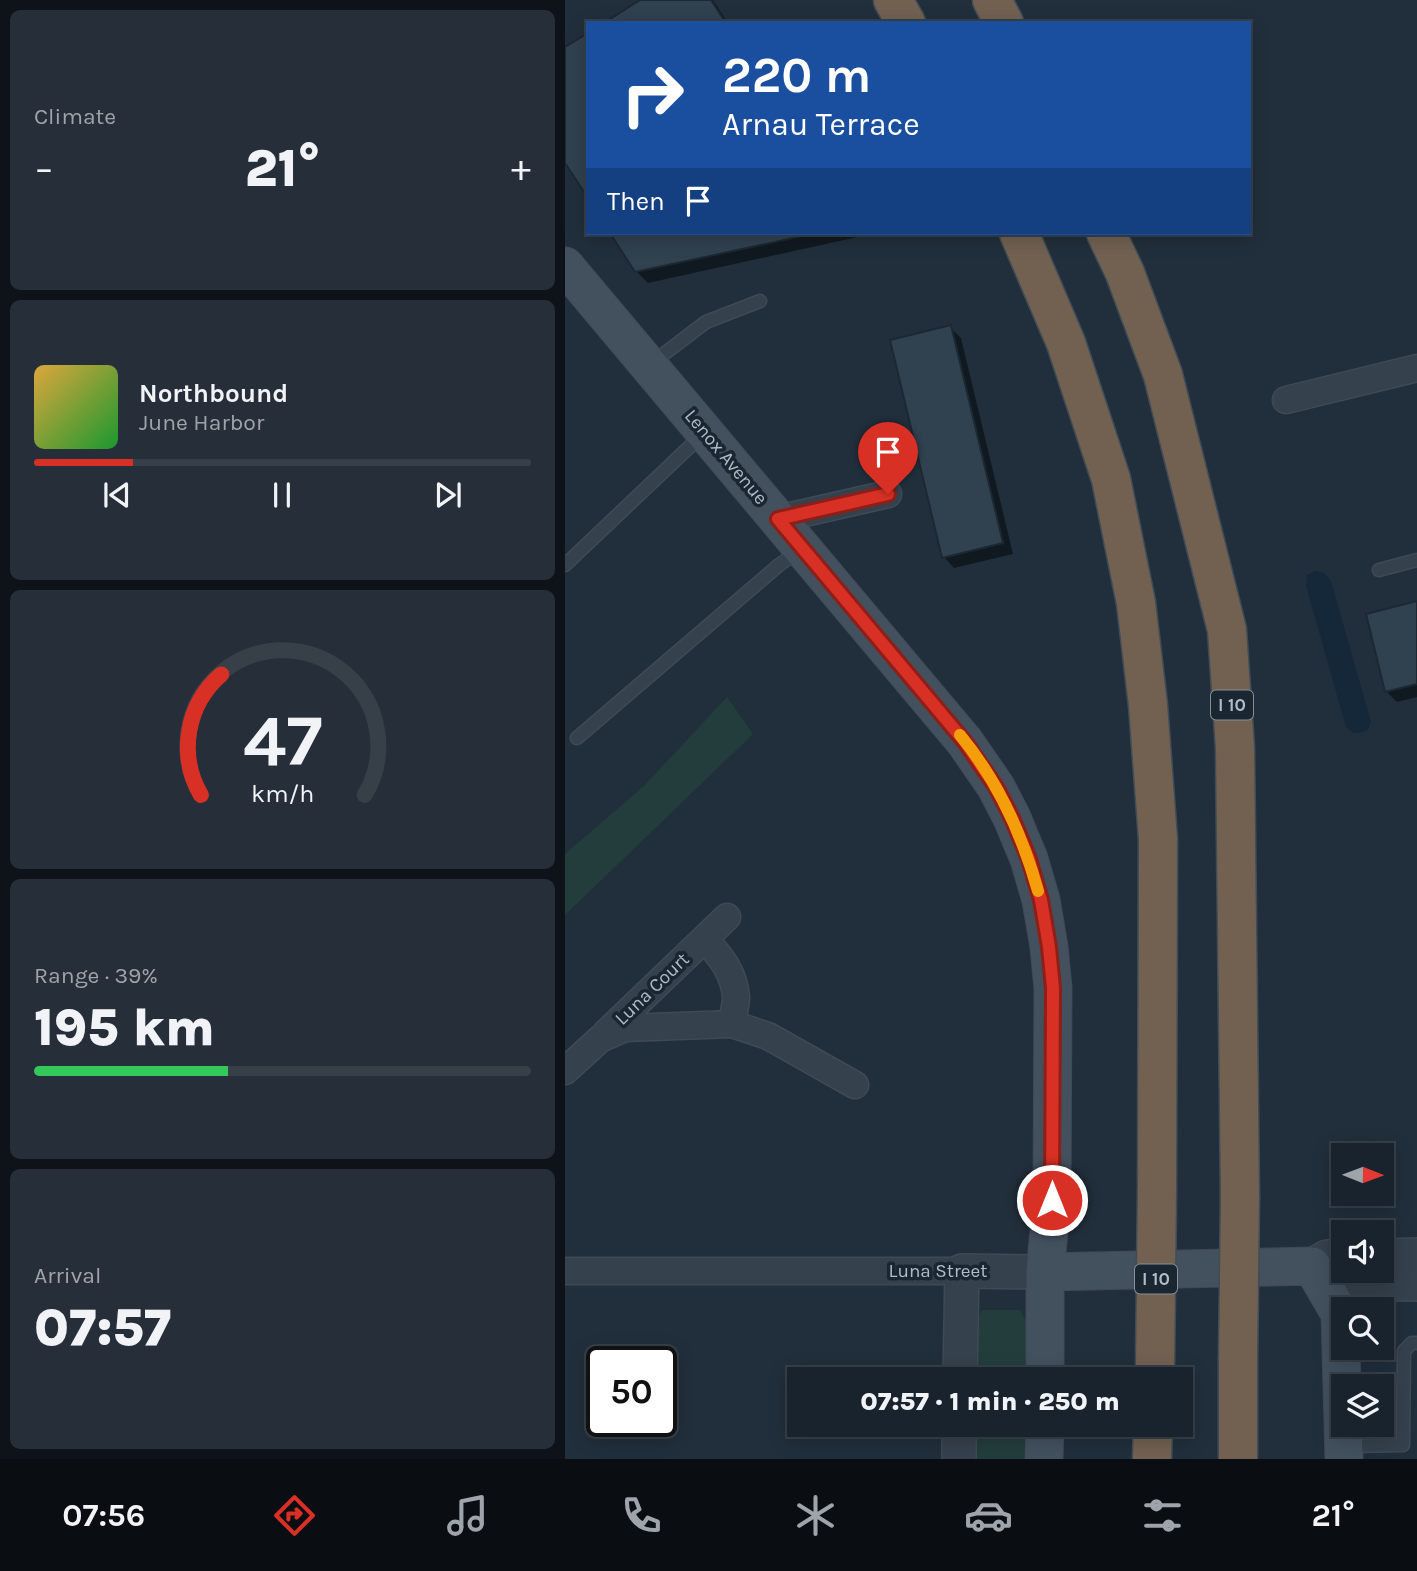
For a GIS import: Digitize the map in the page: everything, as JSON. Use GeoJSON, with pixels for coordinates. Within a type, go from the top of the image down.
{"type":"FeatureCollection","features":[{"type":"Feature","properties":{"kind":"highway"},"geometry":{"type":"LineString","coordinates":[[893,0],[905,21]]}},
{"type":"Feature","properties":{"kind":"highway"},"geometry":{"type":"LineString","coordinates":[[991,0],[1003,21]]}},
{"type":"Feature","properties":{"kind":"highway","name":"I 10"},"geometry":{"type":"LineString","coordinates":[[1020,235],[1066,343],[1111,479],[1136,603],[1148,705],[1158,839],[1155,1367]]}},
{"type":"Feature","properties":{"kind":"highway","name":"I 10"},"geometry":{"type":"LineString","coordinates":[[1107,235],[1125,273],[1163,374],[1227,630],[1235,748],[1240,1197],[1238,1459]]}},
{"type":"Feature","properties":{"kind":"highway"},"geometry":{"type":"LineString","coordinates":[[1152,1459],[1153,1437]]}},
{"type":"Feature","properties":{"kind":"main road","name":"Lenox Avenue"},"geometry":{"type":"LineString","coordinates":[[565,266],[965,742],[996,787],[1012,818],[1029,859],[1043,912],[1053,988],[1052,1200],[1045,1272],[1045,1367]]}},
{"type":"Feature","properties":{"kind":"main road","name":"Luna Street"},"geometry":{"type":"LineString","coordinates":[[1045,1272],[1328,1261]]}},
{"type":"Feature","properties":{"kind":"main road"},"geometry":{"type":"LineString","coordinates":[[1328,1261],[1340,1314],[1344,1452]]}},
{"type":"Feature","properties":{"kind":"main road"},"geometry":{"type":"LineString","coordinates":[[1044,1459],[1045,1437]]}},
{"type":"Feature","properties":{"kind":"street"},"geometry":{"type":"LineString","coordinates":[[1286,400],[1417,368]]}},
{"type":"Feature","properties":{"kind":"street"},"geometry":{"type":"LineString","coordinates":[[778,519],[888,494]]}},
{"type":"Feature","properties":{"kind":"street","name":"Luna Court"},"geometry":{"type":"LineString","coordinates":[[565,1071],[727,917]]}},
{"type":"Feature","properties":{"kind":"street","name":"Luna Court"},"geometry":{"type":"LineString","coordinates":[[705,939],[721,956],[731,973],[736,997],[732,1024]]}},
{"type":"Feature","properties":{"kind":"street","name":"Luna Court"},"geometry":{"type":"LineString","coordinates":[[600,1039],[625,1028],[732,1024],[768,1036],[855,1085]]}},
{"type":"Feature","properties":{"kind":"street"},"geometry":{"type":"LineString","coordinates":[[1394,1256],[1417,1255]]}},
{"type":"Feature","properties":{"kind":"street"},"geometry":{"type":"LineString","coordinates":[[1328,1261],[1331,1281],[1417,1284]]}},
{"type":"Feature","properties":{"kind":"street","name":"Luna Street"},"geometry":{"type":"LineString","coordinates":[[565,1271],[1045,1272]]}},
{"type":"Feature","properties":{"kind":"street"},"geometry":{"type":"LineString","coordinates":[[960,1367],[962,1271]]}},
{"type":"Feature","properties":{"kind":"street"},"geometry":{"type":"LineString","coordinates":[[959,1437],[959,1459]]}},
{"type":"Feature","properties":{"kind":"lane"},"geometry":{"type":"LineString","coordinates":[[649,366],[706,322],[760,301]]}},
{"type":"Feature","properties":{"kind":"lane"},"geometry":{"type":"LineString","coordinates":[[565,565],[705,433]]}},
{"type":"Feature","properties":{"kind":"lane"},"geometry":{"type":"LineString","coordinates":[[577,738],[779,565],[803,548]]}},
{"type":"Feature","properties":{"kind":"lane"},"geometry":{"type":"LineString","coordinates":[[1379,570],[1417,560]]}},
{"type":"Feature","properties":{"kind":"lane"},"geometry":{"type":"LineString","coordinates":[[1344,1452],[1403,1445],[1404,1351],[1412,1343],[1417,1343]]}},
{"type":"Feature","properties":{"kind":"green space"},"geometry":{"type":"Polygon","coordinates":[[[727,697],[753,734],[565,915],[565,854],[644,786],[727,697]]]}},
{"type":"Feature","properties":{"kind":"green space"},"geometry":{"type":"Polygon","coordinates":[[[982,1310],[1020,1310],[1027,1323],[1027,1367],[974,1367],[975,1324],[982,1310]]]}},
{"type":"Feature","properties":{"kind":"green space"},"geometry":{"type":"Polygon","coordinates":[[[973,1437],[1027,1437],[1026,1459],[973,1459],[973,1437]]]}},
{"type":"Feature","properties":{"kind":"water"},"geometry":{"type":"Polygon","coordinates":[[[1315,571],[1324,573],[1331,581],[1371,722],[1368,730],[1354,733],[1346,727],[1306,586],[1307,575],[1315,571]]]}},
{"type":"Feature","properties":{"kind":"building"},"geometry":{"type":"Polygon","coordinates":[[[640,0],[711,0],[725,21],[607,21],[640,0]]]}},
{"type":"Feature","properties":{"kind":"building"},"geometry":{"type":"Polygon","coordinates":[[[586,34],[586,195],[565,163],[565,47],[586,34]]]}},
{"type":"Feature","properties":{"kind":"building"},"geometry":{"type":"Polygon","coordinates":[[[611,235],[808,235],[635,272],[611,235]]]}},
{"type":"Feature","properties":{"kind":"building"},"geometry":{"type":"Polygon","coordinates":[[[951,325],[1003,543],[942,558],[890,340],[951,325]]]}},
{"type":"Feature","properties":{"kind":"building"},"geometry":{"type":"Polygon","coordinates":[[[1417,601],[1417,684],[1385,692],[1366,614],[1417,601]]]}},
{"type":"Feature","properties":{"kind":"slow traffic"},"geometry":{"type":"LineString","coordinates":[[960,735],[996,787],[1012,818],[1029,859],[1038,891]]}},
{"type":"Feature","properties":{"kind":"route"},"geometry":{"type":"LineString","coordinates":[[888,494],[778,519],[965,742],[996,787],[1029,859],[1041,900],[1053,988],[1052,1200]]}}]}
